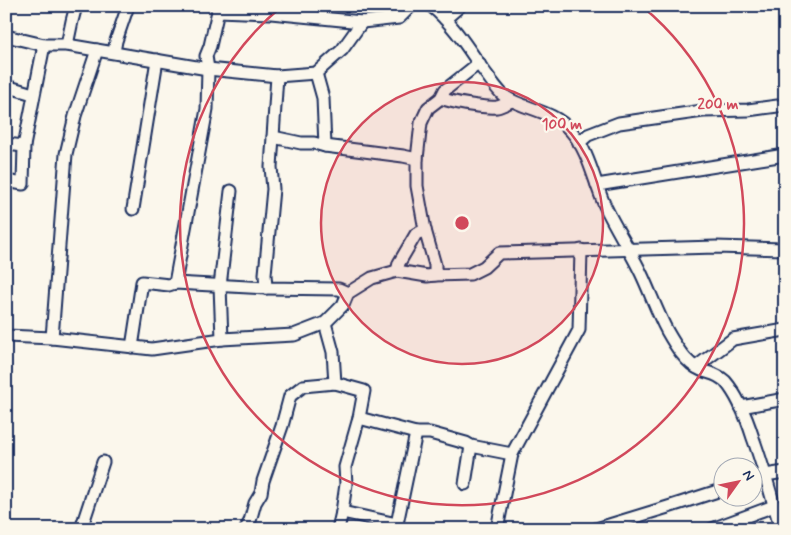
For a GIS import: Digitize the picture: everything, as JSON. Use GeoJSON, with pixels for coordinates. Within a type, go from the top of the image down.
{"type":"FeatureCollection","features":[{"type":"Feature","properties":{"kind":"street"},"geometry":{"type":"LineString","coordinates":[[67,45],[76,6]]}},
{"type":"Feature","properties":{"kind":"street"},"geometry":{"type":"LineString","coordinates":[[114,52],[128,6]]}},
{"type":"Feature","properties":{"kind":"street"},"geometry":{"type":"LineString","coordinates":[[174,283],[207,109],[208,69],[206,56],[210,46],[217,9],[362,22],[399,18],[411,6]]}},
{"type":"Feature","properties":{"kind":"street"},"geometry":{"type":"LineString","coordinates":[[431,6],[459,34],[503,95],[512,101],[561,121],[570,129],[579,143],[605,205],[640,271],[667,331],[689,362],[701,370],[713,373],[725,382],[741,407],[748,423],[781,529]]}},
{"type":"Feature","properties":{"kind":"street"},"geometry":{"type":"LineString","coordinates":[[445,6],[445,19]]}},
{"type":"Feature","properties":{"kind":"street"},"geometry":{"type":"LineString","coordinates":[[445,19],[460,6]]}},
{"type":"Feature","properties":{"kind":"street"},"geometry":{"type":"LineString","coordinates":[[6,36],[44,45],[67,45],[208,69],[277,76],[316,73],[342,50],[362,22]]}},
{"type":"Feature","properties":{"kind":"street"},"geometry":{"type":"LineString","coordinates":[[6,181],[23,184],[24,146],[44,45]]}},
{"type":"Feature","properties":{"kind":"street"},"geometry":{"type":"LineString","coordinates":[[52,338],[66,154],[75,116],[97,50]]}},
{"type":"Feature","properties":{"kind":"street"},"geometry":{"type":"LineString","coordinates":[[133,210],[157,60]]}},
{"type":"Feature","properties":{"kind":"street"},"geometry":{"type":"LineString","coordinates":[[435,275],[435,265],[425,230],[417,186],[417,160],[421,123],[428,108],[441,98],[445,90],[479,63]]}},
{"type":"Feature","properties":{"kind":"street"},"geometry":{"type":"LineString","coordinates":[[316,73],[323,98],[325,146]]}},
{"type":"Feature","properties":{"kind":"street"},"geometry":{"type":"LineString","coordinates":[[266,288],[264,274],[273,188],[271,167],[277,76]]}},
{"type":"Feature","properties":{"kind":"street"},"geometry":{"type":"LineString","coordinates":[[6,86],[33,94]]}},
{"type":"Feature","properties":{"kind":"street"},"geometry":{"type":"LineString","coordinates":[[441,98],[449,102],[490,107],[500,106],[512,101]]}},
{"type":"Feature","properties":{"kind":"street"},"geometry":{"type":"LineString","coordinates":[[579,143],[588,135],[619,123],[703,112],[748,110],[785,105]]}},
{"type":"Feature","properties":{"kind":"street"},"geometry":{"type":"LineString","coordinates":[[273,137],[301,143],[314,143],[403,156],[417,160]]}},
{"type":"Feature","properties":{"kind":"street"},"geometry":{"type":"LineString","coordinates":[[6,144],[24,146]]}},
{"type":"Feature","properties":{"kind":"street"},"geometry":{"type":"LineString","coordinates":[[597,185],[785,155]]}},
{"type":"Feature","properties":{"kind":"street"},"geometry":{"type":"LineString","coordinates":[[222,339],[220,286],[231,191]]}},
{"type":"Feature","properties":{"kind":"street"},"geometry":{"type":"LineString","coordinates":[[397,271],[399,263],[416,234],[425,230]]}},
{"type":"Feature","properties":{"kind":"street"},"geometry":{"type":"LineString","coordinates":[[6,336],[52,338],[152,349],[222,339],[294,335],[325,323],[342,305],[348,293],[372,278],[397,271],[427,276],[470,274],[484,267],[499,253],[716,247],[785,249]]}},
{"type":"Feature","properties":{"kind":"street"},"geometry":{"type":"LineString","coordinates":[[497,529],[512,454],[579,330],[581,250]]}},
{"type":"Feature","properties":{"kind":"street"},"geometry":{"type":"LineString","coordinates":[[132,347],[142,282],[169,285],[174,283],[266,288],[340,289],[348,293]]}},
{"type":"Feature","properties":{"kind":"street"},"geometry":{"type":"LineString","coordinates":[[325,323],[333,352],[335,383]]}},
{"type":"Feature","properties":{"kind":"street"},"geometry":{"type":"LineString","coordinates":[[696,367],[733,339],[785,330]]}},
{"type":"Feature","properties":{"kind":"street"},"geometry":{"type":"LineString","coordinates":[[246,529],[255,503],[261,493],[263,481],[290,396],[303,386],[335,383],[364,391],[359,418],[345,467],[346,484],[338,529]]}},
{"type":"Feature","properties":{"kind":"street"},"geometry":{"type":"LineString","coordinates":[[741,407],[785,399]]}},
{"type":"Feature","properties":{"kind":"street"},"geometry":{"type":"LineString","coordinates":[[359,418],[416,433],[430,433],[471,446],[512,454]]}},
{"type":"Feature","properties":{"kind":"street"},"geometry":{"type":"LineString","coordinates":[[342,512],[396,526],[416,433]]}},
{"type":"Feature","properties":{"kind":"street"},"geometry":{"type":"LineString","coordinates":[[464,484],[471,446]]}},
{"type":"Feature","properties":{"kind":"street"},"geometry":{"type":"LineString","coordinates":[[81,529],[103,462]]}},
{"type":"Feature","properties":{"kind":"street"},"geometry":{"type":"LineString","coordinates":[[765,475],[785,472]]}},
{"type":"Feature","properties":{"kind":"street"},"geometry":{"type":"LineString","coordinates":[[596,529],[714,492]]}},
{"type":"Feature","properties":{"kind":"street"},"geometry":{"type":"LineString","coordinates":[[712,529],[774,506]]}}]}
